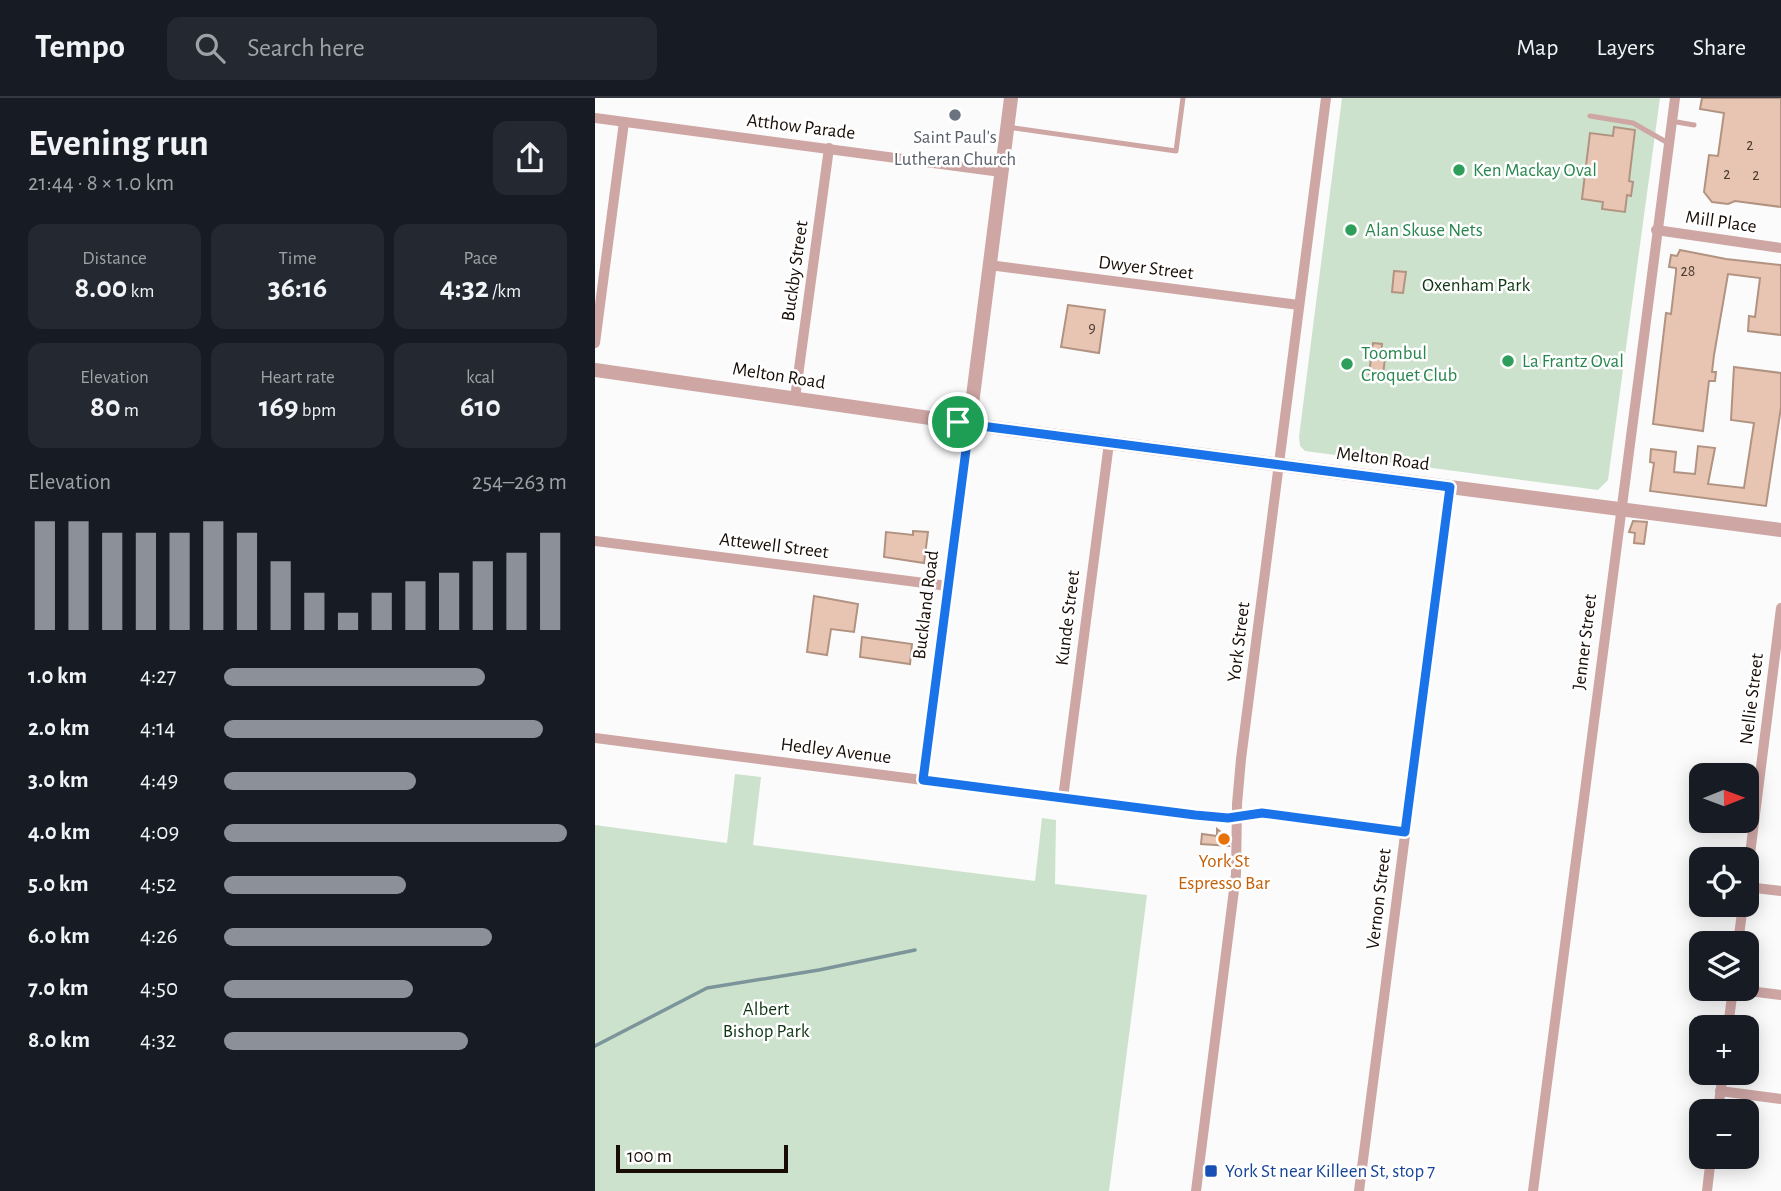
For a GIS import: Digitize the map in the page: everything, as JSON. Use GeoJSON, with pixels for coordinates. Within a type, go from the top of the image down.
{"type":"FeatureCollection","features":[{"type":"Feature","properties":{"kind":"street"},"geometry":{"type":"LineString","coordinates":[[971,412],[1011,98]]}},
{"type":"Feature","properties":{"kind":"street","name":"York Street"},"geometry":{"type":"LineString","coordinates":[[1196,1191],[1236,874],[1241,759],[1326,98]]}},
{"type":"Feature","properties":{"kind":"street","name":"Jenner Street"},"geometry":{"type":"LineString","coordinates":[[1533,1191],[1675,98]]}},
{"type":"Feature","properties":{"kind":"street","name":"Atthow Parade"},"geometry":{"type":"LineString","coordinates":[[595,118],[1002,172]]}},
{"type":"Feature","properties":{"kind":"street"},"geometry":{"type":"LineString","coordinates":[[595,343],[624,122]]}},
{"type":"Feature","properties":{"kind":"street","name":"Buckby Street"},"geometry":{"type":"LineString","coordinates":[[795,398],[829,148]]}},
{"type":"Feature","properties":{"kind":"street","name":"Mill Place"},"geometry":{"type":"LineString","coordinates":[[1656,230],[1781,248]]}},
{"type":"Feature","properties":{"kind":"street","name":"Dwyer Street"},"geometry":{"type":"LineString","coordinates":[[989,265],[1299,305]]}},
{"type":"Feature","properties":{"kind":"street","name":"Melton Road"},"geometry":{"type":"LineString","coordinates":[[595,370],[958,422]]}},
{"type":"Feature","properties":{"kind":"street"},"geometry":{"type":"LineString","coordinates":[[971,412],[980,419],[981,426],[977,432],[967,435],[961,432],[958,422],[961,416],[971,412]]}},
{"type":"Feature","properties":{"kind":"street","name":"Melton Road"},"geometry":{"type":"LineString","coordinates":[[981,426],[1781,530]]}},
{"type":"Feature","properties":{"kind":"street","name":"Buckland Road"},"geometry":{"type":"LineString","coordinates":[[923,780],[967,435]]}},
{"type":"Feature","properties":{"kind":"street","name":"Kunde Street"},"geometry":{"type":"LineString","coordinates":[[1063,798],[1109,443]]}},
{"type":"Feature","properties":{"kind":"street","name":"Vernon Street"},"geometry":{"type":"LineString","coordinates":[[1359,1191],[1450,487]]}},
{"type":"Feature","properties":{"kind":"street","name":"Attewell Street"},"geometry":{"type":"LineString","coordinates":[[595,541],[949,586]]}},
{"type":"Feature","properties":{"kind":"street","name":"Nellie Street"},"geometry":{"type":"LineString","coordinates":[[1751,847],[1781,608]]}},
{"type":"Feature","properties":{"kind":"street","name":"Hedley Avenue"},"geometry":{"type":"LineString","coordinates":[[595,738],[1215,817],[1262,813],[1405,832]]}},
{"type":"Feature","properties":{"kind":"street"},"geometry":{"type":"LineString","coordinates":[[1759,888],[1781,891]]}},
{"type":"Feature","properties":{"kind":"street"},"geometry":{"type":"LineString","coordinates":[[1759,992],[1781,995]]}},
{"type":"Feature","properties":{"kind":"street"},"geometry":{"type":"LineString","coordinates":[[1719,1099],[1721,1085]]}},
{"type":"Feature","properties":{"kind":"street"},"geometry":{"type":"LineString","coordinates":[[1720,1091],[1781,1099]]}},
{"type":"Feature","properties":{"kind":"street"},"geometry":{"type":"LineString","coordinates":[[1707,1191],[1710,1169]]}},
{"type":"Feature","properties":{"kind":"lane"},"geometry":{"type":"LineString","coordinates":[[1007,127],[1176,151],[1183,98]]}},
{"type":"Feature","properties":{"kind":"lane"},"geometry":{"type":"LineString","coordinates":[[1590,116],[1633,123],[1668,143]]}},
{"type":"Feature","properties":{"kind":"lane"},"geometry":{"type":"LineString","coordinates":[[1671,121],[1694,125]]}},
{"type":"Feature","properties":{"kind":"green space","name":"Oxenham Park"},"geometry":{"type":"Polygon","coordinates":[[[1342,98],[1660,98],[1608,480],[1598,490],[1305,451],[1300,446],[1342,98]]]}},
{"type":"Feature","properties":{"kind":"green space","name":"Albert Bishop Park"},"geometry":{"type":"Polygon","coordinates":[[[735,774],[761,777],[753,845],[1035,881],[1042,818],[1056,820],[1055,884],[1147,895],[1109,1191],[595,1191],[595,825],[727,843],[735,774]]]}},
{"type":"Feature","properties":{"kind":"building"},"geometry":{"type":"Polygon","coordinates":[[[1702,98],[1781,98],[1781,207],[1735,201],[1728,204],[1712,202],[1704,192],[1709,155],[1718,156],[1724,113],[1700,109],[1702,98]]]}},
{"type":"Feature","properties":{"kind":"building"},"geometry":{"type":"Polygon","coordinates":[[[1614,127],[1635,130],[1629,181],[1633,182],[1631,196],[1627,195],[1625,212],[1602,209],[1603,202],[1582,199],[1590,133],[1613,136],[1614,127]]]}},
{"type":"Feature","properties":{"kind":"building"},"geometry":{"type":"Polygon","coordinates":[[[1680,250],[1726,259],[1781,265],[1781,335],[1748,331],[1749,316],[1755,317],[1760,278],[1728,274],[1714,355],[1712,372],[1716,372],[1715,381],[1709,381],[1703,431],[1653,424],[1666,313],[1671,314],[1676,272],[1676,268],[1669,267],[1671,255],[1677,256],[1680,250]]]}},
{"type":"Feature","properties":{"kind":"building"},"geometry":{"type":"Polygon","coordinates":[[[1394,271],[1406,272],[1403,293],[1392,292],[1394,271]]]}},
{"type":"Feature","properties":{"kind":"building"},"geometry":{"type":"Polygon","coordinates":[[[1068,305],[1105,310],[1099,353],[1061,347],[1068,305]]]}},
{"type":"Feature","properties":{"kind":"building","name":"Toombul Croquet Club"},"geometry":{"type":"Polygon","coordinates":[[[1373,343],[1382,344],[1381,358],[1385,358],[1383,375],[1369,374],[1373,343]]]}},
{"type":"Feature","properties":{"kind":"building"},"geometry":{"type":"Polygon","coordinates":[[[1734,367],[1781,373],[1781,407],[1766,506],[1650,491],[1654,463],[1650,462],[1651,449],[1676,452],[1674,472],[1695,474],[1698,446],[1715,448],[1708,484],[1744,488],[1754,423],[1731,420],[1734,367]]]}},
{"type":"Feature","properties":{"kind":"building"},"geometry":{"type":"Polygon","coordinates":[[[1633,521],[1647,522],[1644,544],[1634,543],[1635,533],[1629,532],[1633,521]]]}},
{"type":"Feature","properties":{"kind":"building"},"geometry":{"type":"Polygon","coordinates":[[[913,531],[928,532],[924,563],[884,557],[886,532],[913,535],[913,531]]]}},
{"type":"Feature","properties":{"kind":"building"},"geometry":{"type":"Polygon","coordinates":[[[814,596],[858,604],[854,632],[831,629],[827,655],[807,652],[814,596]]]}},
{"type":"Feature","properties":{"kind":"building"},"geometry":{"type":"Polygon","coordinates":[[[862,637],[912,644],[910,664],[860,657],[862,637]]]}},
{"type":"Feature","properties":{"kind":"building"},"geometry":{"type":"Polygon","coordinates":[[[1217,829],[1225,835],[1229,846],[1201,844],[1202,834],[1217,836],[1217,829]]]}},
{"type":"Feature","properties":{"kind":"waterway"},"geometry":{"type":"LineString","coordinates":[[595,1046],[707,988],[819,970],[915,950]]}},
{"type":"Feature","properties":{"kind":"place","name":"Saint Paul's Lutheran Church"},"geometry":{"type":"Point","coordinates":[955,115]}},
{"type":"Feature","properties":{"kind":"place","name":"Ken Mackay Oval"},"geometry":{"type":"Point","coordinates":[1459,170]}},
{"type":"Feature","properties":{"kind":"place","name":"Alan Skuse Nets"},"geometry":{"type":"Point","coordinates":[1351,230]}},
{"type":"Feature","properties":{"kind":"place","name":"La Frantz Oval"},"geometry":{"type":"Point","coordinates":[1508,361]}},
{"type":"Feature","properties":{"kind":"place","name":"Toombul Croquet Club"},"geometry":{"type":"Point","coordinates":[1347,364]}},
{"type":"Feature","properties":{"kind":"place","name":"York St Espresso Bar"},"geometry":{"type":"Point","coordinates":[1224,839]}},
{"type":"Feature","properties":{"kind":"place","name":"York St near Killeen St, stop 7"},"geometry":{"type":"Point","coordinates":[1211,1171]}},
{"type":"Feature","properties":{"kind":"route"},"geometry":{"type":"LineString","coordinates":[[971,412],[978,415],[981,426],[1450,487],[1405,832],[1262,813],[1228,818],[1195,815],[923,780],[967,442],[967,435],[961,432],[958,422],[964,413],[971,412]]}}]}
